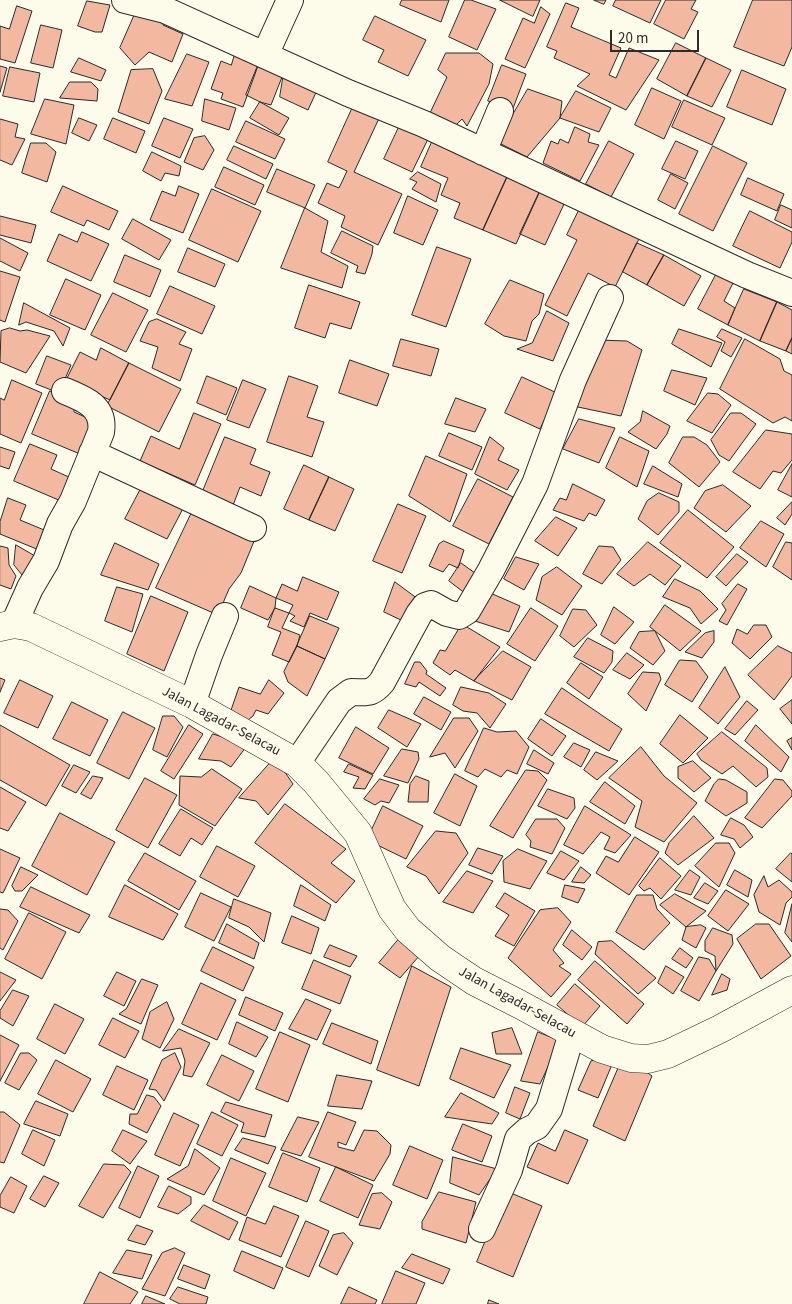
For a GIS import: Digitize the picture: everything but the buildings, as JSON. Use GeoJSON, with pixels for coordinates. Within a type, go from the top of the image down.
{"type":"FeatureCollection","features":[{"type":"Feature","properties":{"kind":"street"},"geometry":{"type":"LineString","coordinates":[[125,0],[165,10],[424,124],[747,276],[792,293]]}},
{"type":"Feature","properties":{"kind":"street"},"geometry":{"type":"LineString","coordinates":[[265,55],[290,0]]}},
{"type":"Feature","properties":{"kind":"street"},"geometry":{"type":"LineString","coordinates":[[483,152],[500,111]]}},
{"type":"Feature","properties":{"kind":"street"},"geometry":{"type":"LineString","coordinates":[[297,763],[339,701],[351,692],[374,691],[382,682],[425,606],[431,604],[447,613],[459,616],[467,611],[492,570],[535,484],[573,380],[610,298]]}},
{"type":"Feature","properties":{"kind":"street"},"geometry":{"type":"LineString","coordinates":[[7,625],[46,561],[60,524],[73,501],[101,432],[102,422],[94,405],[65,391]]}},
{"type":"Feature","properties":{"kind":"street"},"geometry":{"type":"LineString","coordinates":[[92,453],[253,528]]}},
{"type":"Feature","properties":{"kind":"street"},"geometry":{"type":"LineString","coordinates":[[192,704],[225,616]]}},
{"type":"Feature","properties":{"kind":"street","name":"Jalan Lagadar-Selacau"},"geometry":{"type":"LineString","coordinates":[[7,625],[39,631],[192,704],[244,735],[297,763],[316,782],[358,833],[392,909],[408,930],[440,958],[474,982],[602,1049],[631,1058],[648,1059],[677,1049],[792,990]]}},
{"type":"Feature","properties":{"kind":"street"},"geometry":{"type":"LineString","coordinates":[[482,1229],[509,1170],[518,1139],[537,1126],[549,1109],[572,1033]]}}]}
